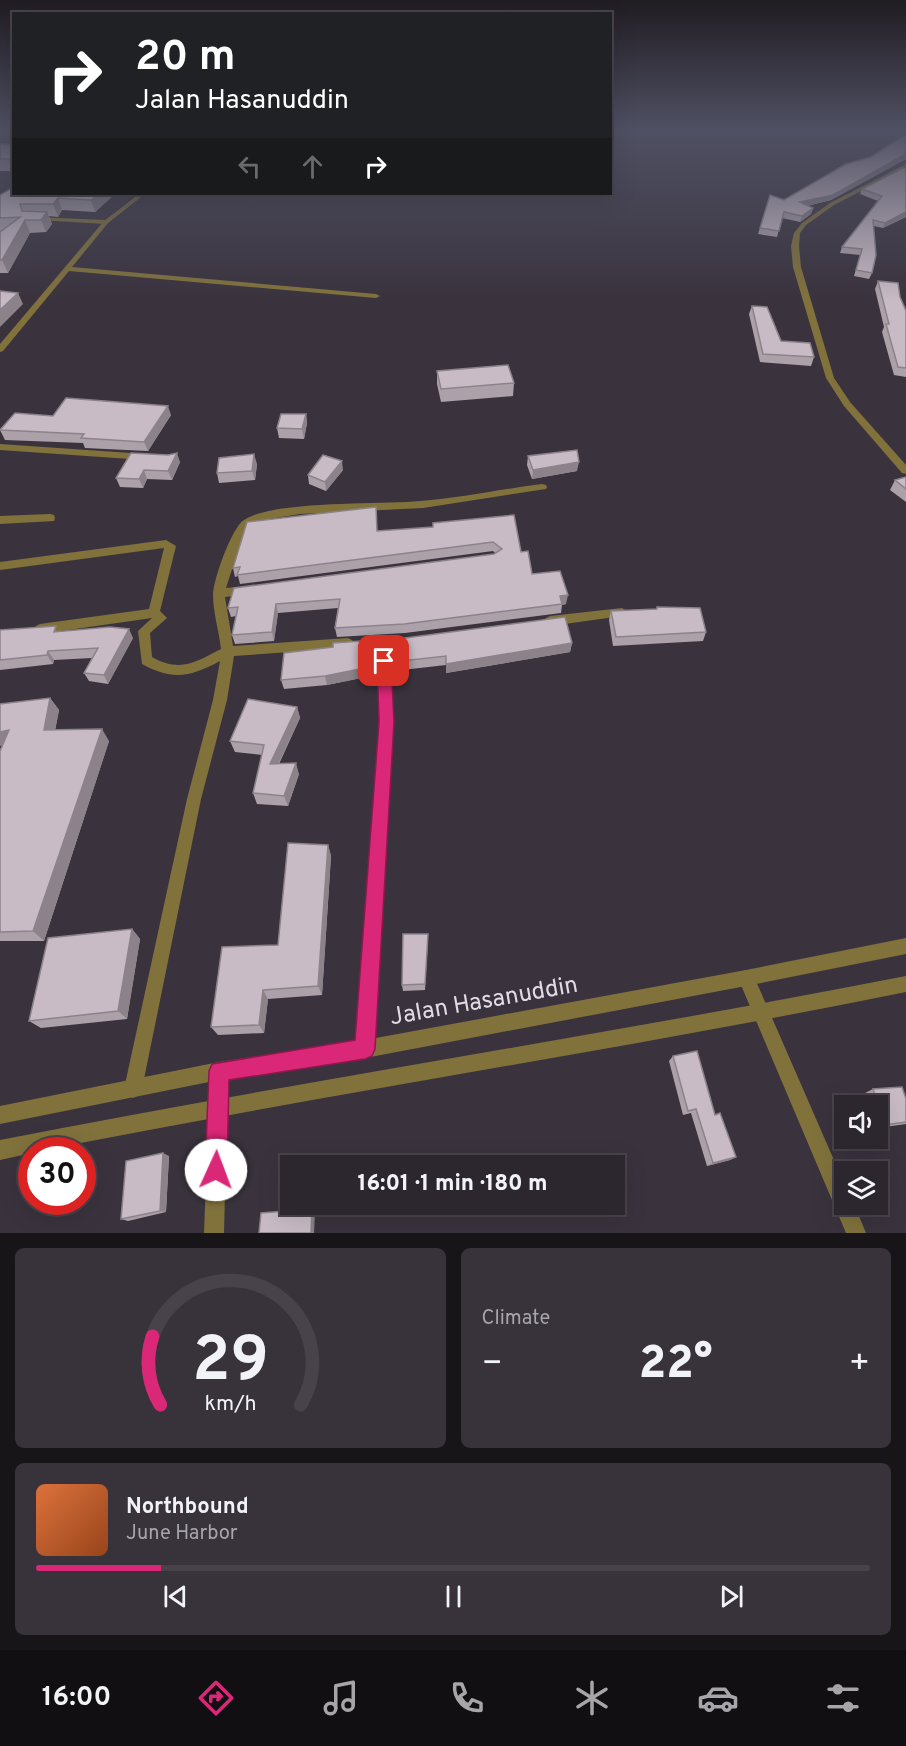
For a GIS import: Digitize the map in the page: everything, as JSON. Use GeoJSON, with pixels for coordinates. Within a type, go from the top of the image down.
{"type":"FeatureCollection","features":[{"type":"Feature","properties":{"kind":"street"},"geometry":{"type":"LineString","coordinates":[[868,186],[832,204],[804,224],[797,233],[795,246],[797,267],[830,378],[847,404],[906,471]]}},
{"type":"Feature","properties":{"kind":"street"},"geometry":{"type":"LineString","coordinates":[[0,349],[4,337],[69,269],[106,222],[141,195]]}},
{"type":"Feature","properties":{"kind":"street"},"geometry":{"type":"LineString","coordinates":[[69,269],[376,296]]}},
{"type":"Feature","properties":{"kind":"street"},"geometry":{"type":"LineString","coordinates":[[0,447],[160,458]]}},
{"type":"Feature","properties":{"kind":"street"},"geometry":{"type":"LineString","coordinates":[[133,1089],[194,800],[220,700],[228,651],[219,593],[242,528],[255,519],[316,510],[408,506],[542,487]]}},
{"type":"Feature","properties":{"kind":"street"},"geometry":{"type":"LineString","coordinates":[[0,520],[50,518]]}},
{"type":"Feature","properties":{"kind":"street"},"geometry":{"type":"LineString","coordinates":[[0,566],[166,544],[170,546],[154,612]]}},
{"type":"Feature","properties":{"kind":"street"},"geometry":{"type":"LineString","coordinates":[[219,593],[262,588]]}},
{"type":"Feature","properties":{"kind":"street"},"geometry":{"type":"LineString","coordinates":[[22,631],[95,623],[154,612]]}},
{"type":"Feature","properties":{"kind":"street"},"geometry":{"type":"LineString","coordinates":[[154,612],[161,618],[144,631],[146,660],[164,672],[192,669],[228,651],[357,643]]}},
{"type":"Feature","properties":{"kind":"street"},"geometry":{"type":"LineString","coordinates":[[539,622],[622,612]]}},
{"type":"Feature","properties":{"kind":"street"},"geometry":{"type":"LineString","coordinates":[[365,1049],[387,722],[384,661]]}},
{"type":"Feature","properties":{"kind":"street","name":"Jalan Hasanuddin"},"geometry":{"type":"LineString","coordinates":[[0,1114],[219,1071],[365,1049],[906,946]]}},
{"type":"Feature","properties":{"kind":"street"},"geometry":{"type":"LineString","coordinates":[[746,978],[760,1015],[856,1233]]}},
{"type":"Feature","properties":{"kind":"street"},"geometry":{"type":"LineString","coordinates":[[0,1150],[218,1108],[760,1015],[906,984]]}},
{"type":"Feature","properties":{"kind":"street"},"geometry":{"type":"LineString","coordinates":[[214,1233],[219,1071]]}},
{"type":"Feature","properties":{"kind":"lane"},"geometry":{"type":"LineString","coordinates":[[28,219],[106,222]]}},
{"type":"Feature","properties":{"kind":"building"},"geometry":{"type":"Polygon","coordinates":[[[809,186],[850,186],[833,195],[800,202],[813,208],[802,216],[784,212],[779,231],[760,228],[770,195],[784,200],[809,186]]]}},
{"type":"Feature","properties":{"kind":"building"},"geometry":{"type":"Polygon","coordinates":[[[869,186],[906,186],[906,212],[885,223],[873,220],[876,255],[872,273],[856,270],[862,249],[842,247],[882,196],[862,189],[869,186]]]}},
{"type":"Feature","properties":{"kind":"building"},"geometry":{"type":"Polygon","coordinates":[[[12,188],[12,195],[97,195],[91,200],[58,198],[53,204],[20,204],[22,211],[47,212],[41,220],[25,220],[0,260],[0,232],[20,217],[0,218],[0,195],[12,188]]]}},
{"type":"Feature","properties":{"kind":"building"},"geometry":{"type":"Polygon","coordinates":[[[878,281],[898,283],[900,297],[906,311],[906,368],[898,367],[886,324],[889,324],[878,281]]]}},
{"type":"Feature","properties":{"kind":"building"},"geometry":{"type":"Polygon","coordinates":[[[0,291],[18,293],[0,310],[0,291]]]}},
{"type":"Feature","properties":{"kind":"building"},"geometry":{"type":"Polygon","coordinates":[[[752,306],[767,307],[781,341],[810,343],[814,357],[763,354],[752,306]]]}},
{"type":"Feature","properties":{"kind":"building"},"geometry":{"type":"Polygon","coordinates":[[[508,365],[514,383],[441,389],[437,371],[508,365]]]}},
{"type":"Feature","properties":{"kind":"building"},"geometry":{"type":"Polygon","coordinates":[[[66,398],[168,406],[144,442],[81,438],[84,434],[0,430],[15,413],[53,416],[66,398]]]}},
{"type":"Feature","properties":{"kind":"building"},"geometry":{"type":"Polygon","coordinates":[[[281,414],[306,414],[302,429],[277,428],[281,414]]]}},
{"type":"Feature","properties":{"kind":"building"},"geometry":{"type":"Polygon","coordinates":[[[577,450],[579,462],[533,470],[528,456],[577,450]]]}},
{"type":"Feature","properties":{"kind":"building"},"geometry":{"type":"Polygon","coordinates":[[[131,453],[168,455],[177,453],[168,471],[144,470],[139,479],[116,478],[131,453]]]}},
{"type":"Feature","properties":{"kind":"building"},"geometry":{"type":"Polygon","coordinates":[[[254,454],[252,471],[217,473],[219,458],[254,454]]]}},
{"type":"Feature","properties":{"kind":"building"},"geometry":{"type":"Polygon","coordinates":[[[323,455],[342,461],[325,482],[308,475],[323,455]]]}},
{"type":"Feature","properties":{"kind":"building"},"geometry":{"type":"Polygon","coordinates":[[[906,477],[906,489],[895,480],[906,477]]]}},
{"type":"Feature","properties":{"kind":"building"},"geometry":{"type":"Polygon","coordinates":[[[376,507],[377,531],[433,527],[433,523],[514,515],[521,552],[528,551],[532,574],[560,571],[568,595],[560,596],[562,604],[404,624],[335,628],[340,599],[276,604],[272,632],[232,635],[238,607],[228,608],[234,588],[494,554],[502,549],[493,542],[237,575],[240,567],[233,568],[247,522],[376,507]]]}},
{"type":"Feature","properties":{"kind":"building"},"geometry":{"type":"Polygon","coordinates":[[[657,607],[700,608],[706,632],[616,637],[611,611],[657,609],[657,607]]]}},
{"type":"Feature","properties":{"kind":"building"},"geometry":{"type":"Polygon","coordinates":[[[565,617],[572,643],[446,664],[446,656],[392,662],[389,647],[382,645],[375,651],[375,666],[325,676],[281,680],[284,653],[333,647],[333,643],[405,638],[565,617]]]}},
{"type":"Feature","properties":{"kind":"building"},"geometry":{"type":"Polygon","coordinates":[[[56,626],[54,632],[110,627],[129,629],[104,675],[84,673],[98,648],[48,651],[47,655],[0,660],[0,630],[56,626]]]}},
{"type":"Feature","properties":{"kind":"building"},"geometry":{"type":"Polygon","coordinates":[[[50,698],[44,730],[102,729],[33,931],[0,932],[0,751],[9,730],[0,732],[0,704],[50,698]]]}},
{"type":"Feature","properties":{"kind":"building"},"geometry":{"type":"Polygon","coordinates":[[[248,699],[297,707],[270,764],[296,763],[284,796],[253,793],[264,745],[230,741],[248,699]]]}},
{"type":"Feature","properties":{"kind":"building"},"geometry":{"type":"Polygon","coordinates":[[[288,843],[328,845],[318,986],[263,990],[259,1025],[211,1027],[222,947],[278,945],[288,843]]]}},
{"type":"Feature","properties":{"kind":"building"},"geometry":{"type":"Polygon","coordinates":[[[132,929],[118,1011],[29,1021],[48,938],[132,929]]]}},
{"type":"Feature","properties":{"kind":"building"},"geometry":{"type":"Polygon","coordinates":[[[403,934],[428,934],[425,984],[402,985],[403,934]]]}},
{"type":"Feature","properties":{"kind":"building"},"geometry":{"type":"Polygon","coordinates":[[[697,1051],[715,1115],[720,1113],[736,1157],[713,1163],[696,1109],[688,1111],[673,1056],[697,1051]]]}},
{"type":"Feature","properties":{"kind":"building"},"geometry":{"type":"Polygon","coordinates":[[[902,1087],[906,1099],[906,1122],[888,1124],[888,1095],[875,1095],[873,1089],[902,1087]]]}},
{"type":"Feature","properties":{"kind":"building"},"geometry":{"type":"Polygon","coordinates":[[[163,1153],[160,1211],[121,1219],[126,1161],[163,1153]]]}},
{"type":"Feature","properties":{"kind":"building"},"geometry":{"type":"Polygon","coordinates":[[[280,1212],[280,1215],[312,1215],[311,1233],[259,1233],[261,1213],[280,1212]]]}},
{"type":"Feature","properties":{"kind":"route"},"geometry":{"type":"LineString","coordinates":[[216,1170],[219,1071],[365,1049],[387,722],[384,661]]}}]}
